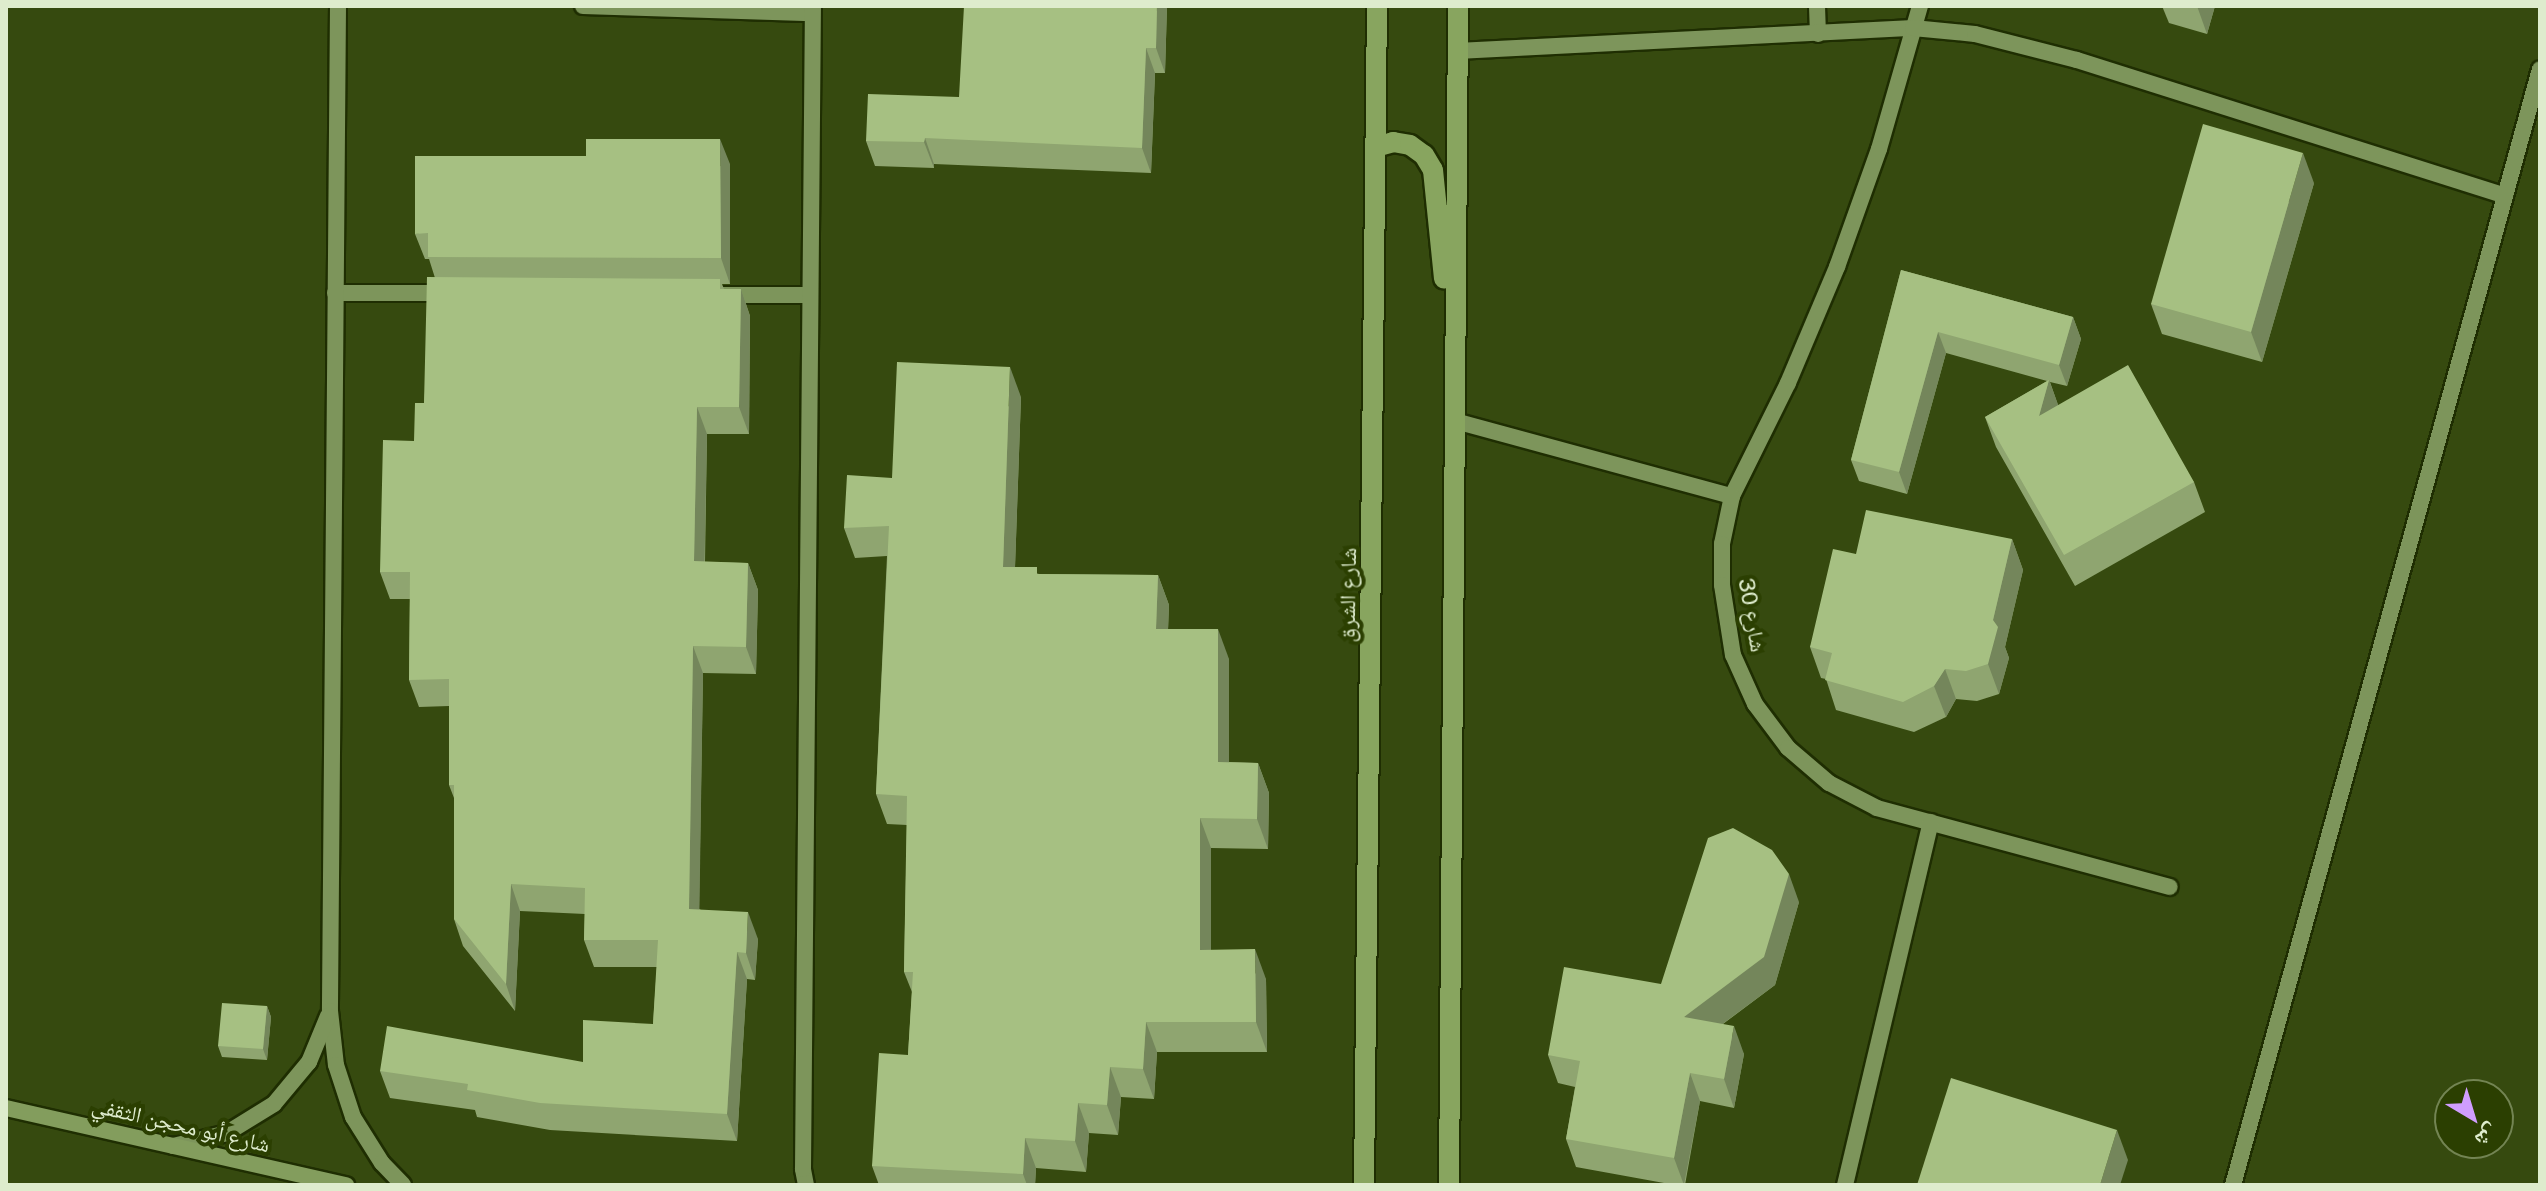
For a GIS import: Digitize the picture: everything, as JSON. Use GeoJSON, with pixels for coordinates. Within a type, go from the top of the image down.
{"type":"FeatureCollection","features":[{"type":"Feature","properties":{"kind":"main road","name":"شارع الشرق"},"geometry":{"type":"LineString","coordinates":[[1364,1185],[1377,6]]}},
{"type":"Feature","properties":{"kind":"main road"},"geometry":{"type":"LineString","coordinates":[[1449,1185],[1458,6]]}},
{"type":"Feature","properties":{"kind":"main road"},"geometry":{"type":"LineString","coordinates":[[1376,147],[1393,142],[1410,145],[1424,155],[1433,170],[1455,390]]}},
{"type":"Feature","properties":{"kind":"street"},"geometry":{"type":"LineString","coordinates":[[338,6],[330,1011],[336,1065],[353,1117],[382,1163],[403,1185]]}},
{"type":"Feature","properties":{"kind":"street"},"geometry":{"type":"LineString","coordinates":[[583,6],[812,9],[804,1177],[794,1185]]}},
{"type":"Feature","properties":{"kind":"street"},"geometry":{"type":"LineString","coordinates":[[1817,6],[1818,34]]}},
{"type":"Feature","properties":{"kind":"street","name":"شارع 30"},"geometry":{"type":"LineString","coordinates":[[1920,6],[1879,149],[1837,267],[1788,383],[1732,496],[1722,544],[1722,585],[1733,655],[1755,704],[1788,748],[1829,783],[1877,808],[2170,887]]}},
{"type":"Feature","properties":{"kind":"street"},"geometry":{"type":"LineString","coordinates":[[1457,51],[1913,28],[2026,45],[2505,196]]}},
{"type":"Feature","properties":{"kind":"street"},"geometry":{"type":"LineString","coordinates":[[2233,1185],[2540,69]]}},
{"type":"Feature","properties":{"kind":"street"},"geometry":{"type":"LineString","coordinates":[[335,293],[462,293]]}},
{"type":"Feature","properties":{"kind":"street"},"geometry":{"type":"LineString","coordinates":[[699,295],[810,295]]}},
{"type":"Feature","properties":{"kind":"street"},"geometry":{"type":"LineString","coordinates":[[1455,421],[1732,496]]}},
{"type":"Feature","properties":{"kind":"street"},"geometry":{"type":"LineString","coordinates":[[1845,1185],[1931,822]]}},
{"type":"Feature","properties":{"kind":"street"},"geometry":{"type":"LineString","coordinates":[[173,1146],[227,1133],[274,1104],[309,1062],[330,1011]]}},
{"type":"Feature","properties":{"kind":"street","name":"شارع أبو محجن الثقفي"},"geometry":{"type":"LineString","coordinates":[[6,1108],[346,1185]]}},
{"type":"Feature","properties":{"kind":"street"},"geometry":{"type":"LineString","coordinates":[[1353,1185],[1367,1128]]}},
{"type":"Feature","properties":{"kind":"building"},"geometry":{"type":"Polygon","coordinates":[[[964,6],[1157,6],[1156,48],[1146,48],[1142,148],[925,138],[924,142],[866,141],[868,94],[959,97],[964,6]]]}},
{"type":"Feature","properties":{"kind":"building"},"geometry":{"type":"Polygon","coordinates":[[[2203,124],[2303,153],[2251,332],[2151,304],[2203,124]]]}},
{"type":"Feature","properties":{"kind":"building"},"geometry":{"type":"Polygon","coordinates":[[[586,139],[720,139],[721,258],[428,257],[428,233],[415,234],[415,156],[586,156],[586,139]]]}},
{"type":"Feature","properties":{"kind":"building"},"geometry":{"type":"Polygon","coordinates":[[[1901,270],[2073,317],[2059,365],[1938,332],[1899,472],[1851,460],[1901,270]]]}},
{"type":"Feature","properties":{"kind":"building"},"geometry":{"type":"Polygon","coordinates":[[[427,277],[720,279],[720,289],[741,289],[739,407],[697,407],[694,561],[748,563],[746,647],[693,646],[689,909],[748,912],[746,953],[737,952],[727,1114],[540,1103],[467,1090],[468,1084],[380,1071],[387,1026],[583,1062],[583,1020],[653,1024],[658,940],[584,940],[585,888],[511,884],[506,984],[454,919],[454,785],[449,785],[449,679],[409,680],[410,572],[380,572],[383,440],[414,441],[415,403],[424,403],[427,277]]]}},
{"type":"Feature","properties":{"kind":"building"},"geometry":{"type":"Polygon","coordinates":[[[897,362],[1010,367],[1003,567],[1037,567],[1037,574],[1158,575],[1156,629],[1218,629],[1218,762],[1258,763],[1257,819],[1200,818],[1200,950],[1255,949],[1256,1022],[1146,1022],[1143,1069],[1110,1067],[1107,1105],[1078,1103],[1075,1141],[1025,1138],[1023,1174],[872,1166],[879,1053],[908,1055],[913,972],[904,972],[907,796],[876,794],[889,526],[844,528],[847,475],[892,478],[897,362]]]}},
{"type":"Feature","properties":{"kind":"building"},"geometry":{"type":"Polygon","coordinates":[[[2128,365],[2194,482],[2064,555],[1985,417],[2049,380],[2039,416],[2128,365]]]}},
{"type":"Feature","properties":{"kind":"building"},"geometry":{"type":"Polygon","coordinates":[[[1866,510],[2012,539],[1993,620],[1998,627],[1988,664],[1966,671],[1945,669],[1934,686],[1903,702],[1825,680],[1832,653],[1810,647],[1833,549],[1856,554],[1866,510]]]}},
{"type":"Feature","properties":{"kind":"building"},"geometry":{"type":"Polygon","coordinates":[[[1733,828],[1772,850],[1789,874],[1764,957],[1684,1017],[1734,1026],[1724,1079],[1690,1073],[1674,1158],[1566,1139],[1580,1061],[1548,1055],[1564,967],[1661,984],[1708,838],[1733,828]]]}},
{"type":"Feature","properties":{"kind":"building"},"geometry":{"type":"Polygon","coordinates":[[[222,1003],[267,1006],[263,1049],[218,1046],[222,1003]]]}},
{"type":"Feature","properties":{"kind":"building"},"geometry":{"type":"Polygon","coordinates":[[[1951,1078],[2117,1130],[2100,1185],[1917,1185],[1951,1078]]]}}]}
